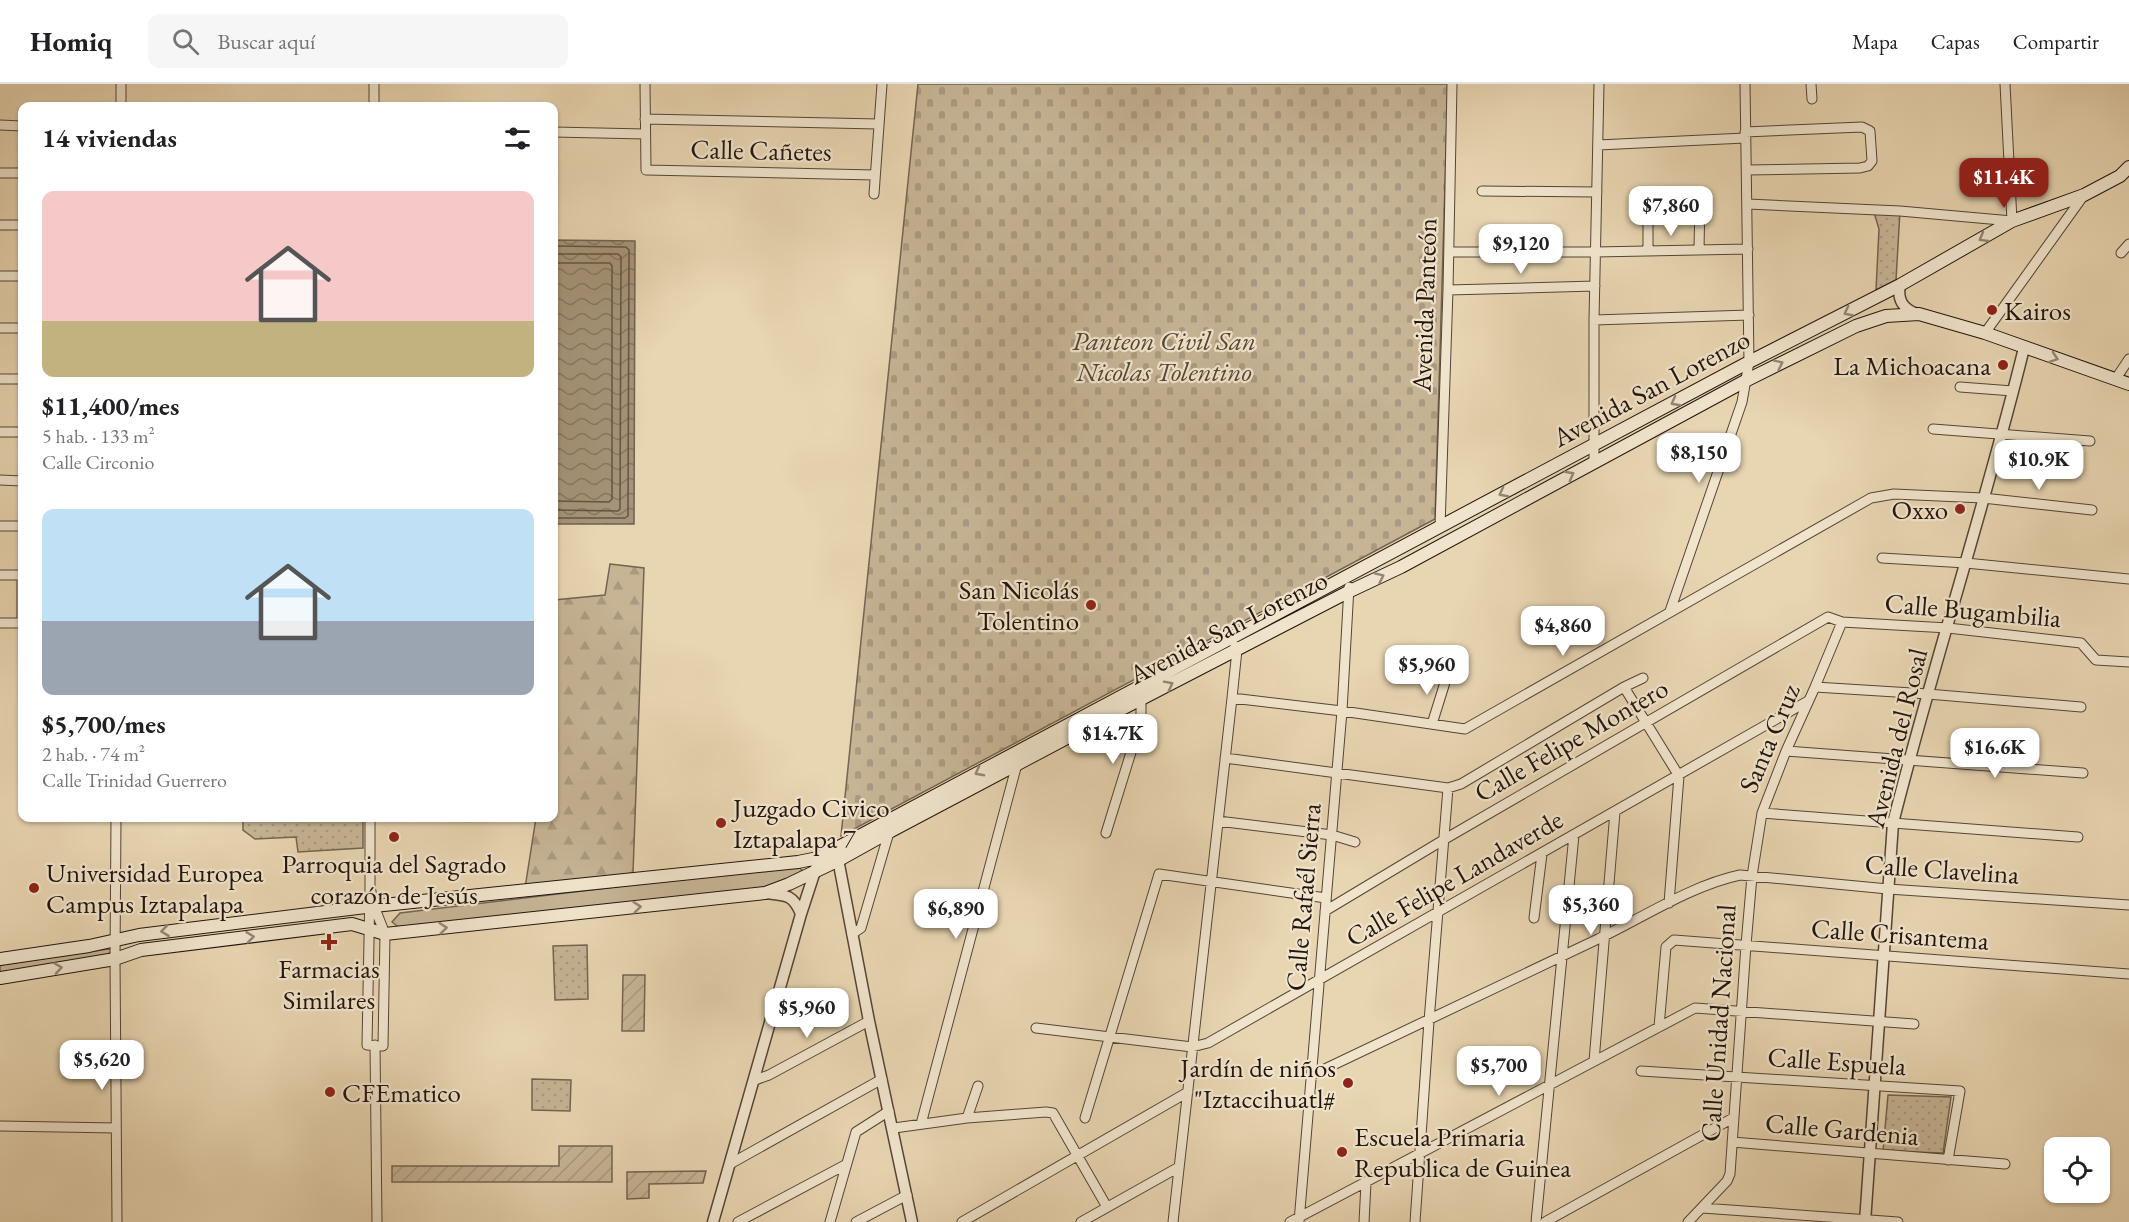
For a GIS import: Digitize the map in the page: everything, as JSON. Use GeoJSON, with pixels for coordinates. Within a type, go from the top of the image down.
{"type":"FeatureCollection","features":[{"type":"Feature","properties":{"kind":"main road","name":"Avenida San Lorenzo"},"geometry":{"type":"LineString","coordinates":[[0,978],[115,959],[141,950],[352,924],[385,934],[765,893],[789,884],[817,864],[1014,759],[1230,638],[1749,362],[1900,285],[2012,221],[2084,195],[2120,176],[2129,167]]}},
{"type":"Feature","properties":{"kind":"main road","name":"Avenida San Lorenzo"},"geometry":{"type":"LineString","coordinates":[[1014,759],[1141,699],[1401,567],[1747,380],[1856,326],[1886,316],[1919,314],[1985,333],[2129,384]]}},
{"type":"Feature","properties":{"kind":"main road","name":"Avenida San Lorenzo"},"geometry":{"type":"LineString","coordinates":[[0,959],[139,935],[371,906],[786,863],[817,864]]}},
{"type":"Feature","properties":{"kind":"street"},"geometry":{"type":"LineString","coordinates":[[121,84],[121,102]]}},
{"type":"Feature","properties":{"kind":"street"},"geometry":{"type":"LineString","coordinates":[[374,84],[374,102]]}},
{"type":"Feature","properties":{"kind":"street"},"geometry":{"type":"LineString","coordinates":[[558,132],[645,134],[645,84]]}},
{"type":"Feature","properties":{"kind":"street"},"geometry":{"type":"LineString","coordinates":[[874,194],[882,84]]}},
{"type":"Feature","properties":{"kind":"street","name":"Avenida Panteón"},"geometry":{"type":"LineString","coordinates":[[1440,527],[1452,84]]}},
{"type":"Feature","properties":{"kind":"street"},"geometry":{"type":"LineString","coordinates":[[1594,462],[1594,320],[1599,84]]}},
{"type":"Feature","properties":{"kind":"street"},"geometry":{"type":"LineString","coordinates":[[1670,611],[1742,402],[1747,380],[1749,315],[1745,84]]}},
{"type":"Feature","properties":{"kind":"street"},"geometry":{"type":"LineString","coordinates":[[1811,84],[1812,99]]}},
{"type":"Feature","properties":{"kind":"street"},"geometry":{"type":"LineString","coordinates":[[1748,204],[1893,210],[2012,221],[2005,84]]}},
{"type":"Feature","properties":{"kind":"street"},"geometry":{"type":"LineString","coordinates":[[645,119],[878,124]]}},
{"type":"Feature","properties":{"kind":"street"},"geometry":{"type":"LineString","coordinates":[[0,125],[18,126]]}},
{"type":"Feature","properties":{"kind":"street"},"geometry":{"type":"LineString","coordinates":[[1598,145],[1862,127],[1870,132],[1872,161],[1868,166],[1747,170]]}},
{"type":"Feature","properties":{"kind":"street","name":"Calle Cañetes"},"geometry":{"type":"LineString","coordinates":[[645,134],[646,170],[874,175]]}},
{"type":"Feature","properties":{"kind":"street"},"geometry":{"type":"LineString","coordinates":[[0,173],[18,173]]}},
{"type":"Feature","properties":{"kind":"street"},"geometry":{"type":"LineString","coordinates":[[1482,191],[1597,192]]}},
{"type":"Feature","properties":{"kind":"street"},"geometry":{"type":"LineString","coordinates":[[1985,333],[2084,195]]}},
{"type":"Feature","properties":{"kind":"street"},"geometry":{"type":"LineString","coordinates":[[1648,196],[1648,251]]}},
{"type":"Feature","properties":{"kind":"street"},"geometry":{"type":"LineString","coordinates":[[1699,250],[1700,196]]}},
{"type":"Feature","properties":{"kind":"street"},"geometry":{"type":"LineString","coordinates":[[0,225],[18,225]]}},
{"type":"Feature","properties":{"kind":"street"},"geometry":{"type":"LineString","coordinates":[[2121,253],[2129,244]]}},
{"type":"Feature","properties":{"kind":"street"},"geometry":{"type":"LineString","coordinates":[[1449,252],[1748,249]]}},
{"type":"Feature","properties":{"kind":"street"},"geometry":{"type":"LineString","coordinates":[[0,276],[18,276]]}},
{"type":"Feature","properties":{"kind":"street"},"geometry":{"type":"LineString","coordinates":[[1900,285],[1899,295],[1902,304],[1911,312],[1919,314]]}},
{"type":"Feature","properties":{"kind":"street"},"geometry":{"type":"LineString","coordinates":[[1448,290],[1595,286]]}},
{"type":"Feature","properties":{"kind":"street"},"geometry":{"type":"LineString","coordinates":[[1594,320],[1749,315]]}},
{"type":"Feature","properties":{"kind":"street"},"geometry":{"type":"LineString","coordinates":[[0,328],[18,328]]}},
{"type":"Feature","properties":{"kind":"street","name":"Avenida del Rosal"},"geometry":{"type":"LineString","coordinates":[[1865,1221],[1893,823],[2024,348]]}},
{"type":"Feature","properties":{"kind":"street"},"geometry":{"type":"LineString","coordinates":[[2115,380],[2129,359]]}},
{"type":"Feature","properties":{"kind":"street"},"geometry":{"type":"LineString","coordinates":[[0,379],[18,379]]}},
{"type":"Feature","properties":{"kind":"street"},"geometry":{"type":"LineString","coordinates":[[1960,387],[2013,392]]}},
{"type":"Feature","properties":{"kind":"street"},"geometry":{"type":"LineString","coordinates":[[1632,424],[1639,438]]}},
{"type":"Feature","properties":{"kind":"street"},"geometry":{"type":"LineString","coordinates":[[1934,429],[2091,441]]}},
{"type":"Feature","properties":{"kind":"street"},"geometry":{"type":"LineString","coordinates":[[0,432],[18,432]]}},
{"type":"Feature","properties":{"kind":"street"},"geometry":{"type":"LineString","coordinates":[[0,480],[18,481]]}},
{"type":"Feature","properties":{"kind":"street"},"geometry":{"type":"LineString","coordinates":[[1232,698],[1465,729],[1871,498],[1894,494],[1983,498],[2092,510]]}},
{"type":"Feature","properties":{"kind":"street"},"geometry":{"type":"LineString","coordinates":[[0,526],[18,526]]}},
{"type":"Feature","properties":{"kind":"street"},"geometry":{"type":"LineString","coordinates":[[1882,558],[1966,563],[2129,579]]}},
{"type":"Feature","properties":{"kind":"street"},"geometry":{"type":"LineString","coordinates":[[0,575],[18,575]]}},
{"type":"Feature","properties":{"kind":"street","name":"Calle Rafaél Sierra"},"geometry":{"type":"LineString","coordinates":[[1296,1220],[1332,835],[1350,591],[1348,576]]}},
{"type":"Feature","properties":{"kind":"street","name":"Calle Felipe Montero"},"geometry":{"type":"LineString","coordinates":[[1325,911],[1444,839],[1828,617],[1842,622]]}},
{"type":"Feature","properties":{"kind":"street","name":"Calle Bugambilia"},"geometry":{"type":"LineString","coordinates":[[1842,622],[1948,628],[2081,643],[2096,660],[2129,662]]}},
{"type":"Feature","properties":{"kind":"street","name":"Santa Cruz"},"geometry":{"type":"LineString","coordinates":[[1752,876],[1762,813],[1786,751],[1842,622]]}},
{"type":"Feature","properties":{"kind":"street"},"geometry":{"type":"LineString","coordinates":[[0,623],[18,623]]}},
{"type":"Feature","properties":{"kind":"street"},"geometry":{"type":"LineString","coordinates":[[1173,1222],[1237,650],[1230,638]]}},
{"type":"Feature","properties":{"kind":"street"},"geometry":{"type":"LineString","coordinates":[[1432,724],[1447,676]]}},
{"type":"Feature","properties":{"kind":"street"},"geometry":{"type":"LineString","coordinates":[[1225,758],[1448,788],[1461,784],[1643,678]]}},
{"type":"Feature","properties":{"kind":"street"},"geometry":{"type":"LineString","coordinates":[[1624,687],[1679,776],[1669,903]]}},
{"type":"Feature","properties":{"kind":"street"},"geometry":{"type":"LineString","coordinates":[[1815,687],[2081,707]]}},
{"type":"Feature","properties":{"kind":"street"},"geometry":{"type":"LineString","coordinates":[[1106,833],[1141,720],[1141,699]]}},
{"type":"Feature","properties":{"kind":"street","name":"Calle Felipe Landaverde"},"geometry":{"type":"LineString","coordinates":[[1036,1028],[1192,1047],[1208,1043],[1808,701]]}},
{"type":"Feature","properties":{"kind":"street"},"geometry":{"type":"LineString","coordinates":[[1786,751],[2083,773]]}},
{"type":"Feature","properties":{"kind":"street"},"geometry":{"type":"LineString","coordinates":[[921,1124],[1014,759]]}},
{"type":"Feature","properties":{"kind":"street"},"geometry":{"type":"LineString","coordinates":[[1415,1222],[1448,788]]}},
{"type":"Feature","properties":{"kind":"street"},"geometry":{"type":"LineString","coordinates":[[1594,1061],[1615,812]]}},
{"type":"Feature","properties":{"kind":"street"},"geometry":{"type":"LineString","coordinates":[[1762,813],[2078,837]]}},
{"type":"Feature","properties":{"kind":"street"},"geometry":{"type":"LineString","coordinates":[[1218,821],[1332,835],[1354,842]]}},
{"type":"Feature","properties":{"kind":"street"},"geometry":{"type":"LineString","coordinates":[[116,822],[117,1222]]}},
{"type":"Feature","properties":{"kind":"street"},"geometry":{"type":"LineString","coordinates":[[370,822],[369,928],[375,1045],[377,1222]]}},
{"type":"Feature","properties":{"kind":"street"},"geometry":{"type":"LineString","coordinates":[[852,934],[861,928],[888,826]]}},
{"type":"Feature","properties":{"kind":"street"},"geometry":{"type":"LineString","coordinates":[[1536,1222],[1574,835]]}},
{"type":"Feature","properties":{"kind":"street"},"geometry":{"type":"LineString","coordinates":[[837,854],[912,1222]]}},
{"type":"Feature","properties":{"kind":"street"},"geometry":{"type":"LineString","coordinates":[[1534,918],[1542,854]]}},
{"type":"Feature","properties":{"kind":"street"},"geometry":{"type":"LineString","coordinates":[[713,1222],[817,864]]}},
{"type":"Feature","properties":{"kind":"street"},"geometry":{"type":"LineString","coordinates":[[1084,1118],[1159,874],[1326,898]]}},
{"type":"Feature","properties":{"kind":"street","name":"Calle Clavelina"},"geometry":{"type":"LineString","coordinates":[[1310,1076],[1725,878],[1740,875],[1888,889],[2129,905]]}},
{"type":"Feature","properties":{"kind":"street","name":"Calle Unidad Nacional"},"geometry":{"type":"LineString","coordinates":[[1702,1208],[1727,1181],[1730,1174],[1752,876]]}},
{"type":"Feature","properties":{"kind":"street"},"geometry":{"type":"LineString","coordinates":[[765,893],[789,896],[796,902],[801,914]]}},
{"type":"Feature","properties":{"kind":"street"},"geometry":{"type":"LineString","coordinates":[[371,906],[385,934],[375,1045]]}},
{"type":"Feature","properties":{"kind":"street","name":"Calle Crisantema"},"geometry":{"type":"LineString","coordinates":[[1659,1027],[1666,947],[1674,940],[2129,974]]}},
{"type":"Feature","properties":{"kind":"street"},"geometry":{"type":"LineString","coordinates":[[1296,1220],[1420,1152],[1695,1008],[1914,1024]]}},
{"type":"Feature","properties":{"kind":"street"},"geometry":{"type":"LineString","coordinates":[[755,1080],[769,1075],[870,1021]]}},
{"type":"Feature","properties":{"kind":"street","name":"Calle Espuela"},"geometry":{"type":"LineString","coordinates":[[1641,1071],[1960,1091],[1948,1160]]}},
{"type":"Feature","properties":{"kind":"street"},"geometry":{"type":"LineString","coordinates":[[730,1164],[882,1079]]}},
{"type":"Feature","properties":{"kind":"street"},"geometry":{"type":"LineString","coordinates":[[967,1118],[978,1086]]}},
{"type":"Feature","properties":{"kind":"street"},"geometry":{"type":"LineString","coordinates":[[962,1222],[1188,1092]]}},
{"type":"Feature","properties":{"kind":"street"},"geometry":{"type":"LineString","coordinates":[[830,1222],[856,1132],[890,1111]]}},
{"type":"Feature","properties":{"kind":"street"},"geometry":{"type":"LineString","coordinates":[[894,1128],[967,1118],[1053,1113],[1107,1208]]}},
{"type":"Feature","properties":{"kind":"street"},"geometry":{"type":"LineString","coordinates":[[1545,1222],[1733,1118]]}},
{"type":"Feature","properties":{"kind":"street"},"geometry":{"type":"LineString","coordinates":[[0,1126],[116,1128]]}},
{"type":"Feature","properties":{"kind":"street","name":"Calle Gardenia"},"geometry":{"type":"LineString","coordinates":[[1732,1142],[2005,1164]]}},
{"type":"Feature","properties":{"kind":"street"},"geometry":{"type":"LineString","coordinates":[[738,1222],[845,1165]]}},
{"type":"Feature","properties":{"kind":"street"},"geometry":{"type":"LineString","coordinates":[[1082,1222],[1179,1167]]}},
{"type":"Feature","properties":{"kind":"street"},"geometry":{"type":"LineString","coordinates":[[1364,1222],[1366,1183]]}},
{"type":"Feature","properties":{"kind":"street"},"geometry":{"type":"LineString","coordinates":[[856,1222],[907,1195]]}},
{"type":"Feature","properties":{"kind":"street"},"geometry":{"type":"LineString","coordinates":[[1688,1222],[1702,1208],[1898,1222]]}},
{"type":"Feature","properties":{"kind":"green space","name":"Panteon Civil San Nicolas Tolentino"},"geometry":{"type":"Polygon","coordinates":[[[918,84],[1448,84],[1435,519],[841,836],[918,84]]]}},
{"type":"Feature","properties":{"kind":"green space"},"geometry":{"type":"Polygon","coordinates":[[[1873,209],[1900,211],[1896,280],[1876,290],[1879,229],[1873,209]]]}},
{"type":"Feature","properties":{"kind":"green space"},"geometry":{"type":"Polygon","coordinates":[[[610,564],[644,568],[633,873],[525,888],[535,822],[558,822],[558,600],[605,595],[610,564]]]}},
{"type":"Feature","properties":{"kind":"green space"},"geometry":{"type":"Polygon","coordinates":[[[243,822],[363,822],[363,848],[298,852],[296,837],[255,839],[243,830],[243,822]]]}},
{"type":"Feature","properties":{"kind":"green space"},"geometry":{"type":"Polygon","coordinates":[[[796,865],[802,870],[800,879],[786,886],[401,929],[392,922],[400,913],[796,865]]]}},
{"type":"Feature","properties":{"kind":"green space"},"geometry":{"type":"Polygon","coordinates":[[[587,945],[588,999],[555,1000],[553,946],[587,945]]]}},
{"type":"Feature","properties":{"kind":"green space"},"geometry":{"type":"Polygon","coordinates":[[[112,950],[108,955],[0,973],[0,965],[112,950]]]}},
{"type":"Feature","properties":{"kind":"green space"},"geometry":{"type":"Polygon","coordinates":[[[623,975],[645,975],[644,1031],[622,1031],[623,975]]]}},
{"type":"Feature","properties":{"kind":"green space"},"geometry":{"type":"Polygon","coordinates":[[[532,1079],[571,1080],[570,1111],[532,1110],[532,1079]]]}},
{"type":"Feature","properties":{"kind":"green space"},"geometry":{"type":"Polygon","coordinates":[[[1888,1095],[1951,1097],[1943,1153],[1883,1151],[1888,1095]]]}},
{"type":"Feature","properties":{"kind":"green space"},"geometry":{"type":"Polygon","coordinates":[[[559,1146],[612,1146],[612,1182],[392,1182],[392,1166],[559,1166],[559,1146]]]}},
{"type":"Feature","properties":{"kind":"green space"},"geometry":{"type":"Polygon","coordinates":[[[706,1171],[703,1183],[649,1184],[649,1198],[627,1199],[627,1172],[706,1171]]]}},
{"type":"Feature","properties":{"kind":"water"},"geometry":{"type":"Polygon","coordinates":[[[558,240],[635,241],[634,524],[558,524],[558,240]]]}},
{"type":"Feature","properties":{"kind":"place","name":"Kairos"},"geometry":{"type":"Point","coordinates":[1992,310]}},
{"type":"Feature","properties":{"kind":"place","name":"La Michoacana"},"geometry":{"type":"Point","coordinates":[2003,365]}},
{"type":"Feature","properties":{"kind":"place","name":"Oxxo"},"geometry":{"type":"Point","coordinates":[1960,509]}},
{"type":"Feature","properties":{"kind":"place","name":"San Nicolás Tolentino"},"geometry":{"type":"Point","coordinates":[1091,605]}},
{"type":"Feature","properties":{"kind":"place","name":"Juzgado Civico Iztapalapa 7"},"geometry":{"type":"Point","coordinates":[721,823]}},
{"type":"Feature","properties":{"kind":"place","name":"Parroquia del Sagrado corazón de Jesús"},"geometry":{"type":"Point","coordinates":[394,837]}},
{"type":"Feature","properties":{"kind":"place","name":"Universidad Europea Campus Iztapalapa"},"geometry":{"type":"Point","coordinates":[34,888]}},
{"type":"Feature","properties":{"kind":"place","name":"Farmacias Similares"},"geometry":{"type":"Point","coordinates":[329,942]}},
{"type":"Feature","properties":{"kind":"place","name":"Jardín de niños \"Iztaccihuatl#"},"geometry":{"type":"Point","coordinates":[1348,1083]}},
{"type":"Feature","properties":{"kind":"place","name":"CFEmatico"},"geometry":{"type":"Point","coordinates":[330,1092]}},
{"type":"Feature","properties":{"kind":"place","name":"Escuela Primaria Republica de Guinea"},"geometry":{"type":"Point","coordinates":[1342,1152]}}]}
